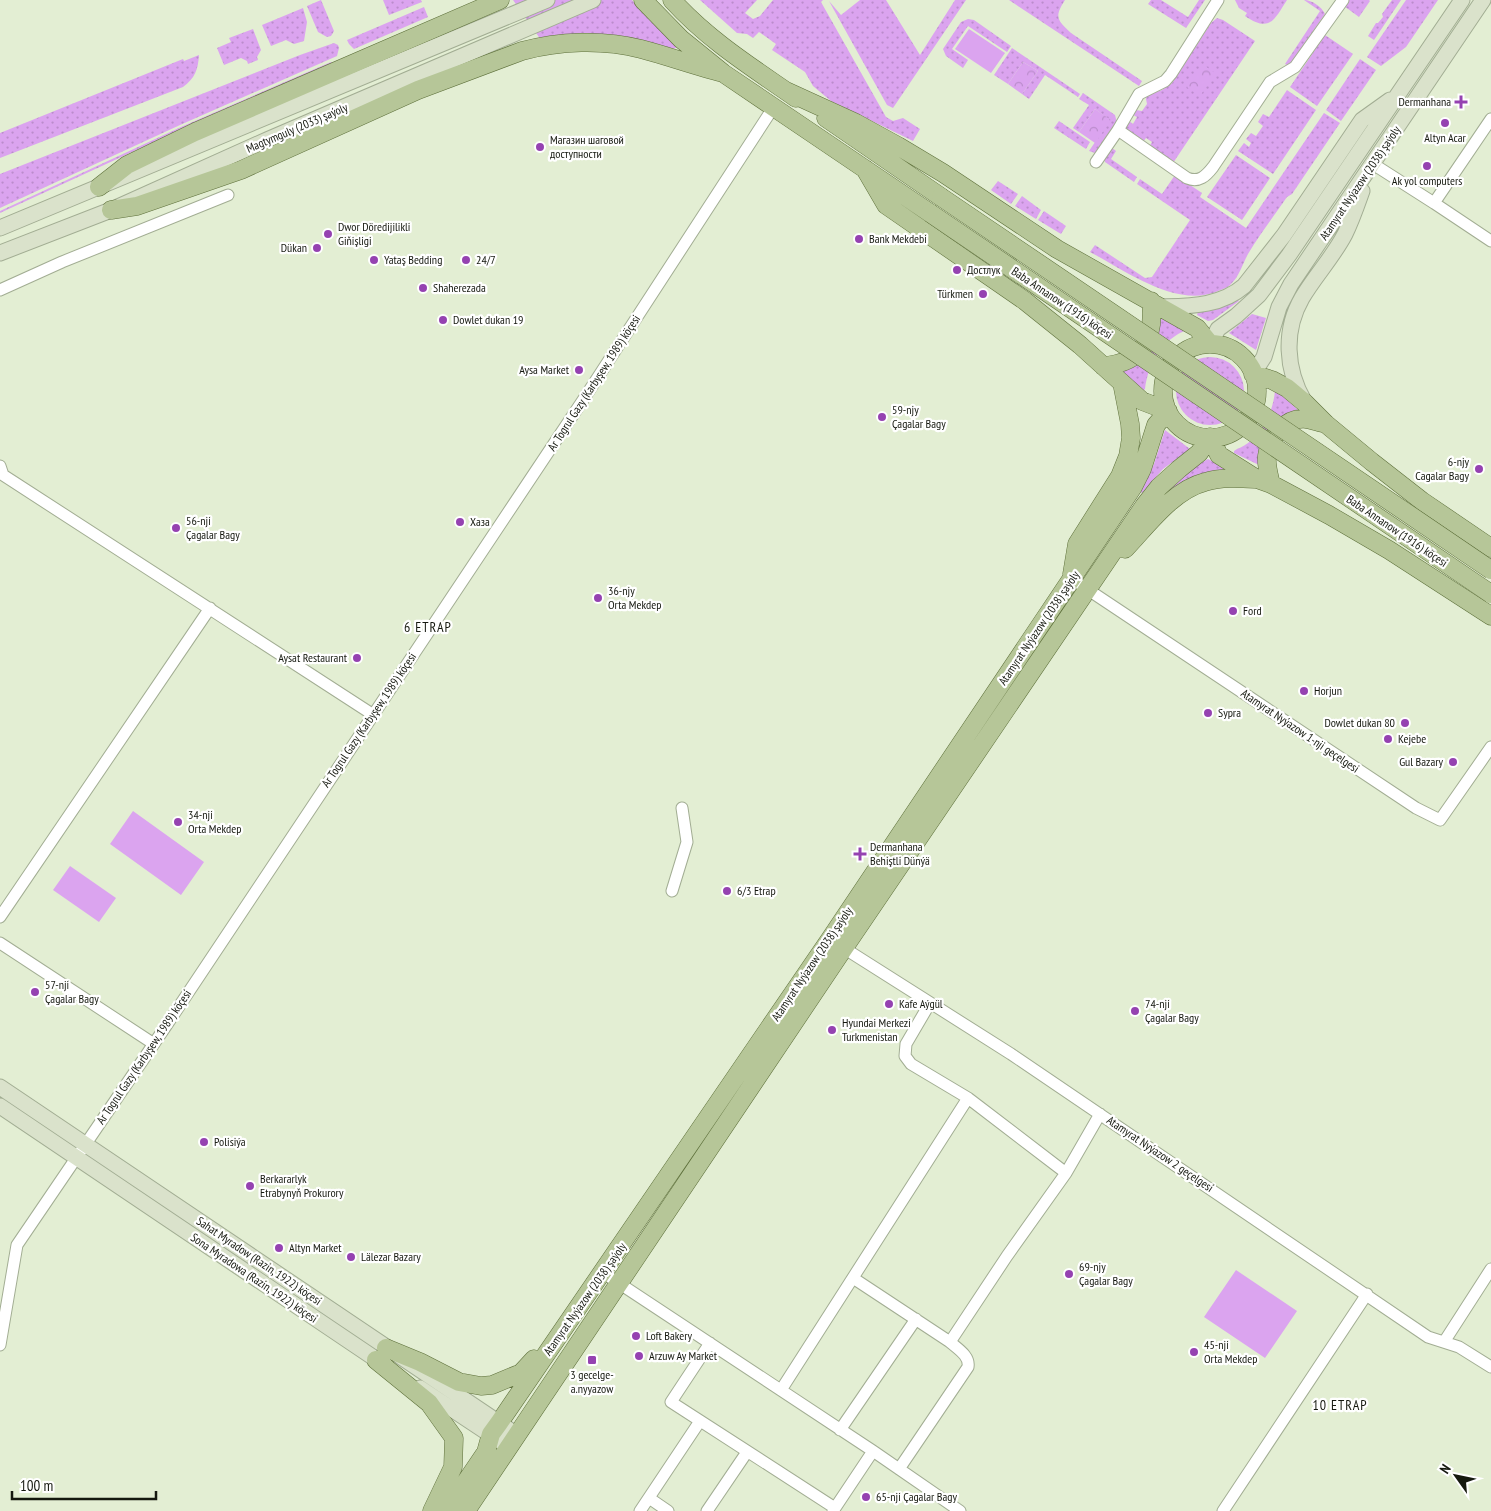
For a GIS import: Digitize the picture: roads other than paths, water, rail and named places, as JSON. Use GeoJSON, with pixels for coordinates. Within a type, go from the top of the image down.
{"type":"FeatureCollection","features":[{"type":"Feature","properties":{"kind":"main road"},"geometry":{"type":"LineString","coordinates":[[99,187],[127,165],[194,132],[500,0]]}},
{"type":"Feature","properties":{"kind":"main road","name":"Magtymguly (2033) şaýoly"},"geometry":{"type":"LineString","coordinates":[[0,228],[547,0]]}},
{"type":"Feature","properties":{"kind":"main road","name":"Magtymguly (2033) şaýoly"},"geometry":{"type":"LineString","coordinates":[[0,253],[111,210],[269,139],[593,0]]}},
{"type":"Feature","properties":{"kind":"main road","name":"Baba Annanow (1916) köçesi"},"geometry":{"type":"LineString","coordinates":[[643,0],[681,39],[723,74],[866,169],[1491,594]]}},
{"type":"Feature","properties":{"kind":"main road","name":"Baba Annanow (1916) köçesi"},"geometry":{"type":"LineString","coordinates":[[672,0],[694,22],[735,56],[1491,570]]}},
{"type":"Feature","properties":{"kind":"main road","name":"Atamyrat Nyýazow (2038) şaýoly"},"geometry":{"type":"LineString","coordinates":[[1210,344],[1218,329],[1259,295],[1289,255],[1462,0]]}},
{"type":"Feature","properties":{"kind":"main road","name":"Atamyrat Nyýazow (2038) şaýoly"},"geometry":{"type":"LineString","coordinates":[[1254,374],[1264,357],[1279,307],[1292,284],[1483,0]]}},
{"type":"Feature","properties":{"kind":"main road"},"geometry":{"type":"LineString","coordinates":[[111,210],[137,206],[241,170],[418,90],[522,51],[538,47],[588,43],[614,44],[640,49],[723,74]]}},
{"type":"Feature","properties":{"kind":"main road"},"geometry":{"type":"LineString","coordinates":[[786,91],[856,123],[898,146],[943,173],[1057,249],[1198,328],[1210,344]]}},
{"type":"Feature","properties":{"kind":"main road"},"geometry":{"type":"LineString","coordinates":[[1156,304],[1189,306],[1223,300],[1236,293],[1244,286],[1284,236],[1362,120],[1399,93]]}},
{"type":"Feature","properties":{"kind":"main road"},"geometry":{"type":"LineString","coordinates":[[1305,403],[1296,387],[1291,371],[1289,350],[1292,322],[1303,298],[1344,235],[1373,164]]}},
{"type":"Feature","properties":{"kind":"main road"},"geometry":{"type":"LineString","coordinates":[[866,169],[886,205],[1025,301],[1142,401],[1168,411]]}},
{"type":"Feature","properties":{"kind":"main road"},"geometry":{"type":"LineString","coordinates":[[1103,366],[1122,362],[1133,357],[1141,350],[1150,332],[1152,314],[1156,304]]}},
{"type":"Feature","properties":{"kind":"main road"},"geometry":{"type":"LineString","coordinates":[[1210,344],[1224,346],[1237,352],[1247,362],[1254,374],[1256,400],[1248,417],[1236,430],[1228,434],[1210,437],[1195,435],[1182,428],[1168,411],[1164,396],[1165,380],[1171,366],[1181,354],[1188,350],[1210,344]]}},
{"type":"Feature","properties":{"kind":"main road"},"geometry":{"type":"LineString","coordinates":[[1254,374],[1281,384],[1305,403],[1326,424],[1422,500],[1491,548]]}},
{"type":"Feature","properties":{"kind":"main road"},"geometry":{"type":"LineString","coordinates":[[1072,579],[1077,544],[1120,476],[1128,456],[1131,438],[1130,424],[1122,383]]}},
{"type":"Feature","properties":{"kind":"main road","name":"Atamyrat Nyýazow (2038) şaýoly"},"geometry":{"type":"LineString","coordinates":[[466,1511],[620,1283],[1133,487],[1147,457],[1156,425],[1168,411]]}},
{"type":"Feature","properties":{"kind":"main road"},"geometry":{"type":"LineString","coordinates":[[1264,481],[1268,448],[1274,436],[1287,423],[1307,419],[1326,424]]}},
{"type":"Feature","properties":{"kind":"main road"},"geometry":{"type":"LineString","coordinates":[[1210,437],[1220,455],[1389,550],[1491,616]]}},
{"type":"Feature","properties":{"kind":"main road","name":"Atamyrat Nyýazow (2038) şaýoly"},"geometry":{"type":"LineString","coordinates":[[446,1511],[486,1452],[495,1429],[602,1272],[837,944],[1144,506],[1159,487],[1179,468],[1199,453],[1210,437]]}},
{"type":"Feature","properties":{"kind":"main road"},"geometry":{"type":"LineString","coordinates":[[1087,589],[1178,494],[1204,482],[1220,479],[1264,481]]}},
{"type":"Feature","properties":{"kind":"main road","name":"Sahat Myradow (Razin, 1922) köçesi"},"geometry":{"type":"LineString","coordinates":[[0,1087],[229,1240],[381,1354]]}},
{"type":"Feature","properties":{"kind":"main road","name":"Sona Myradowa (Razin, 1922) köçesi"},"geometry":{"type":"LineString","coordinates":[[0,1106],[76,1158],[513,1441]]}},
{"type":"Feature","properties":{"kind":"main road"},"geometry":{"type":"LineString","coordinates":[[381,1354],[420,1362],[459,1382],[480,1386],[492,1385],[521,1373],[602,1272]]}},
{"type":"Feature","properties":{"kind":"main road"},"geometry":{"type":"LineString","coordinates":[[381,1354],[429,1403],[454,1438],[453,1467],[432,1511]]}},
{"type":"Feature","properties":{"kind":"street"},"geometry":{"type":"LineString","coordinates":[[1096,162],[1139,94],[1165,81],[1171,74],[1218,0]]}},
{"type":"Feature","properties":{"kind":"street"},"geometry":{"type":"LineString","coordinates":[[1118,130],[1187,178],[1196,180],[1203,178],[1213,167],[1270,82],[1295,67],[1343,0]]}},
{"type":"Feature","properties":{"kind":"street","name":"Ar Togrul Gazy (Karbyşew, 1989) köçesi"},"geometry":{"type":"LineString","coordinates":[[0,1345],[17,1245],[154,1044],[585,396],[773,108]]}},
{"type":"Feature","properties":{"kind":"street"},"geometry":{"type":"LineString","coordinates":[[1434,203],[1491,120]]}},
{"type":"Feature","properties":{"kind":"street"},"geometry":{"type":"LineString","coordinates":[[1373,164],[1491,241]]}},
{"type":"Feature","properties":{"kind":"street"},"geometry":{"type":"LineString","coordinates":[[0,290],[62,262],[228,195]]}},
{"type":"Feature","properties":{"kind":"street"},"geometry":{"type":"LineString","coordinates":[[0,466],[3,475],[372,714]]}},
{"type":"Feature","properties":{"kind":"street"},"geometry":{"type":"LineString","coordinates":[[1072,579],[1087,589]]}},
{"type":"Feature","properties":{"kind":"street","name":"Atamyrat Nyýazow 1-nji geçelgesi"},"geometry":{"type":"LineString","coordinates":[[1087,589],[1416,808],[1440,820],[1491,747]]}},
{"type":"Feature","properties":{"kind":"street"},"geometry":{"type":"LineString","coordinates":[[0,917],[210,608]]}},
{"type":"Feature","properties":{"kind":"street"},"geometry":{"type":"LineString","coordinates":[[672,891],[687,842],[682,808]]}},
{"type":"Feature","properties":{"kind":"street"},"geometry":{"type":"LineString","coordinates":[[0,943],[154,1044]]}},
{"type":"Feature","properties":{"kind":"street","name":"Atamyrat Nyýazow 2 geçelgesi"},"geometry":{"type":"LineString","coordinates":[[837,944],[1011,1054],[1428,1337],[1459,1347],[1491,1367]]}},
{"type":"Feature","properties":{"kind":"street"},"geometry":{"type":"LineString","coordinates":[[930,1003],[906,1044],[905,1056],[911,1064],[968,1098],[1066,1173]]}},
{"type":"Feature","properties":{"kind":"street"},"geometry":{"type":"LineString","coordinates":[[781,1390],[968,1098]]}},
{"type":"Feature","properties":{"kind":"street"},"geometry":{"type":"LineString","coordinates":[[950,1342],[1007,1256],[1066,1173],[1100,1114]]}},
{"type":"Feature","properties":{"kind":"street"},"geometry":{"type":"LineString","coordinates":[[1444,1342],[1491,1269]]}},
{"type":"Feature","properties":{"kind":"street"},"geometry":{"type":"LineString","coordinates":[[602,1272],[873,1451],[960,1511]]}},
{"type":"Feature","properties":{"kind":"street"},"geometry":{"type":"LineString","coordinates":[[853,1278],[950,1342],[966,1356],[968,1362],[968,1367],[899,1469]]}},
{"type":"Feature","properties":{"kind":"street"},"geometry":{"type":"LineString","coordinates":[[1223,1511],[1367,1294]]}},
{"type":"Feature","properties":{"kind":"street"},"geometry":{"type":"LineString","coordinates":[[840,1430],[916,1319]]}},
{"type":"Feature","properties":{"kind":"street"},"geometry":{"type":"LineString","coordinates":[[710,1343],[671,1402],[834,1510],[873,1451]]}},
{"type":"Feature","properties":{"kind":"street"},"geometry":{"type":"LineString","coordinates":[[640,1511],[700,1421]]}},
{"type":"Feature","properties":{"kind":"street"},"geometry":{"type":"LineString","coordinates":[[707,1511],[747,1452]]}},
{"type":"Feature","properties":{"kind":"street"},"geometry":{"type":"LineString","coordinates":[[649,1498],[668,1511]]}},
{"type":"Feature","properties":{"kind":"place","name":"Dermanhana"},"geometry":{"type":"Point","coordinates":[1461,102]}},
{"type":"Feature","properties":{"kind":"place","name":"Altyn Acar"},"geometry":{"type":"Point","coordinates":[1445,123]}},
{"type":"Feature","properties":{"kind":"place","name":"Магазин шаговой доступности"},"geometry":{"type":"Point","coordinates":[540,147]}},
{"type":"Feature","properties":{"kind":"place","name":"Ak yol computers"},"geometry":{"type":"Point","coordinates":[1427,166]}},
{"type":"Feature","properties":{"kind":"place","name":"Dwor Döredijilikli Giňişligi"},"geometry":{"type":"Point","coordinates":[328,234]}},
{"type":"Feature","properties":{"kind":"place","name":"Bank Mekdebi"},"geometry":{"type":"Point","coordinates":[859,239]}},
{"type":"Feature","properties":{"kind":"place","name":"Dükan"},"geometry":{"type":"Point","coordinates":[317,248]}},
{"type":"Feature","properties":{"kind":"place","name":"Yataş Bedding"},"geometry":{"type":"Point","coordinates":[374,260]}},
{"type":"Feature","properties":{"kind":"place","name":"24/7"},"geometry":{"type":"Point","coordinates":[466,260]}},
{"type":"Feature","properties":{"kind":"place","name":"Достлук"},"geometry":{"type":"Point","coordinates":[957,270]}},
{"type":"Feature","properties":{"kind":"place","name":"Shaherezada"},"geometry":{"type":"Point","coordinates":[423,288]}},
{"type":"Feature","properties":{"kind":"place","name":"Türkmen"},"geometry":{"type":"Point","coordinates":[983,294]}},
{"type":"Feature","properties":{"kind":"place","name":"Dowlet dukan 19"},"geometry":{"type":"Point","coordinates":[443,320]}},
{"type":"Feature","properties":{"kind":"place","name":"Aysa Market"},"geometry":{"type":"Point","coordinates":[579,370]}},
{"type":"Feature","properties":{"kind":"place","name":"59-njy Çagalar Bagy"},"geometry":{"type":"Point","coordinates":[882,417]}},
{"type":"Feature","properties":{"kind":"place","name":"6-njy Cagalar Bagy"},"geometry":{"type":"Point","coordinates":[1479,469]}},
{"type":"Feature","properties":{"kind":"place","name":"Хаза"},"geometry":{"type":"Point","coordinates":[460,522]}},
{"type":"Feature","properties":{"kind":"place","name":"56-nji Çagalar Bagy"},"geometry":{"type":"Point","coordinates":[176,528]}},
{"type":"Feature","properties":{"kind":"place","name":"36-njy Orta Mekdep"},"geometry":{"type":"Point","coordinates":[598,598]}},
{"type":"Feature","properties":{"kind":"place","name":"Ford"},"geometry":{"type":"Point","coordinates":[1233,611]}},
{"type":"Feature","properties":{"kind":"place","name":"Aysat Restaurant"},"geometry":{"type":"Point","coordinates":[357,658]}},
{"type":"Feature","properties":{"kind":"place","name":"Horjun"},"geometry":{"type":"Point","coordinates":[1304,691]}},
{"type":"Feature","properties":{"kind":"place","name":"Sypra"},"geometry":{"type":"Point","coordinates":[1208,713]}},
{"type":"Feature","properties":{"kind":"place","name":"Dowlet dukan 80"},"geometry":{"type":"Point","coordinates":[1405,723]}},
{"type":"Feature","properties":{"kind":"place","name":"Kejebe"},"geometry":{"type":"Point","coordinates":[1388,739]}},
{"type":"Feature","properties":{"kind":"place","name":"Gul Bazary"},"geometry":{"type":"Point","coordinates":[1453,762]}},
{"type":"Feature","properties":{"kind":"place","name":"34-nji Orta Mekdep"},"geometry":{"type":"Point","coordinates":[178,822]}},
{"type":"Feature","properties":{"kind":"place","name":"Dermanhana Behiştli Dünýä"},"geometry":{"type":"Point","coordinates":[860,854]}},
{"type":"Feature","properties":{"kind":"place","name":"6/3 Etrap"},"geometry":{"type":"Point","coordinates":[727,891]}},
{"type":"Feature","properties":{"kind":"place","name":"57-nji Çagalar Bagy"},"geometry":{"type":"Point","coordinates":[35,992]}},
{"type":"Feature","properties":{"kind":"place","name":"Kafe Aýgül"},"geometry":{"type":"Point","coordinates":[889,1004]}},
{"type":"Feature","properties":{"kind":"place","name":"74-nji Çagalar Bagy"},"geometry":{"type":"Point","coordinates":[1135,1011]}},
{"type":"Feature","properties":{"kind":"place","name":"Hyundai Merkezi Turkmenistan"},"geometry":{"type":"Point","coordinates":[832,1030]}},
{"type":"Feature","properties":{"kind":"place","name":"Polisiýa"},"geometry":{"type":"Point","coordinates":[204,1142]}},
{"type":"Feature","properties":{"kind":"place","name":"Berkararlyk Etrabynyň Prokurory"},"geometry":{"type":"Point","coordinates":[250,1186]}},
{"type":"Feature","properties":{"kind":"place","name":"Altyn Market"},"geometry":{"type":"Point","coordinates":[279,1248]}},
{"type":"Feature","properties":{"kind":"place","name":"Lälezar Bazary"},"geometry":{"type":"Point","coordinates":[351,1257]}},
{"type":"Feature","properties":{"kind":"place","name":"69-njy Çagalar Bagy"},"geometry":{"type":"Point","coordinates":[1069,1274]}},
{"type":"Feature","properties":{"kind":"place","name":"Loft Bakery"},"geometry":{"type":"Point","coordinates":[636,1336]}},
{"type":"Feature","properties":{"kind":"place","name":"45-nji Orta Mekdep"},"geometry":{"type":"Point","coordinates":[1194,1352]}},
{"type":"Feature","properties":{"kind":"place","name":"Arzuw Ay Market"},"geometry":{"type":"Point","coordinates":[639,1356]}},
{"type":"Feature","properties":{"kind":"place","name":"3 gecelge- a.nyyazow"},"geometry":{"type":"Point","coordinates":[592,1360]}},
{"type":"Feature","properties":{"kind":"place","name":"65-nji Çagalar Bagy"},"geometry":{"type":"Point","coordinates":[866,1497]}},
{"type":"Feature","properties":{"kind":"district","name":"6 ETRAP"},"geometry":{"type":"Point","coordinates":[428,627]}},
{"type":"Feature","properties":{"kind":"district","name":"10 ETRAP"},"geometry":{"type":"Point","coordinates":[1340,1405]}}]}
